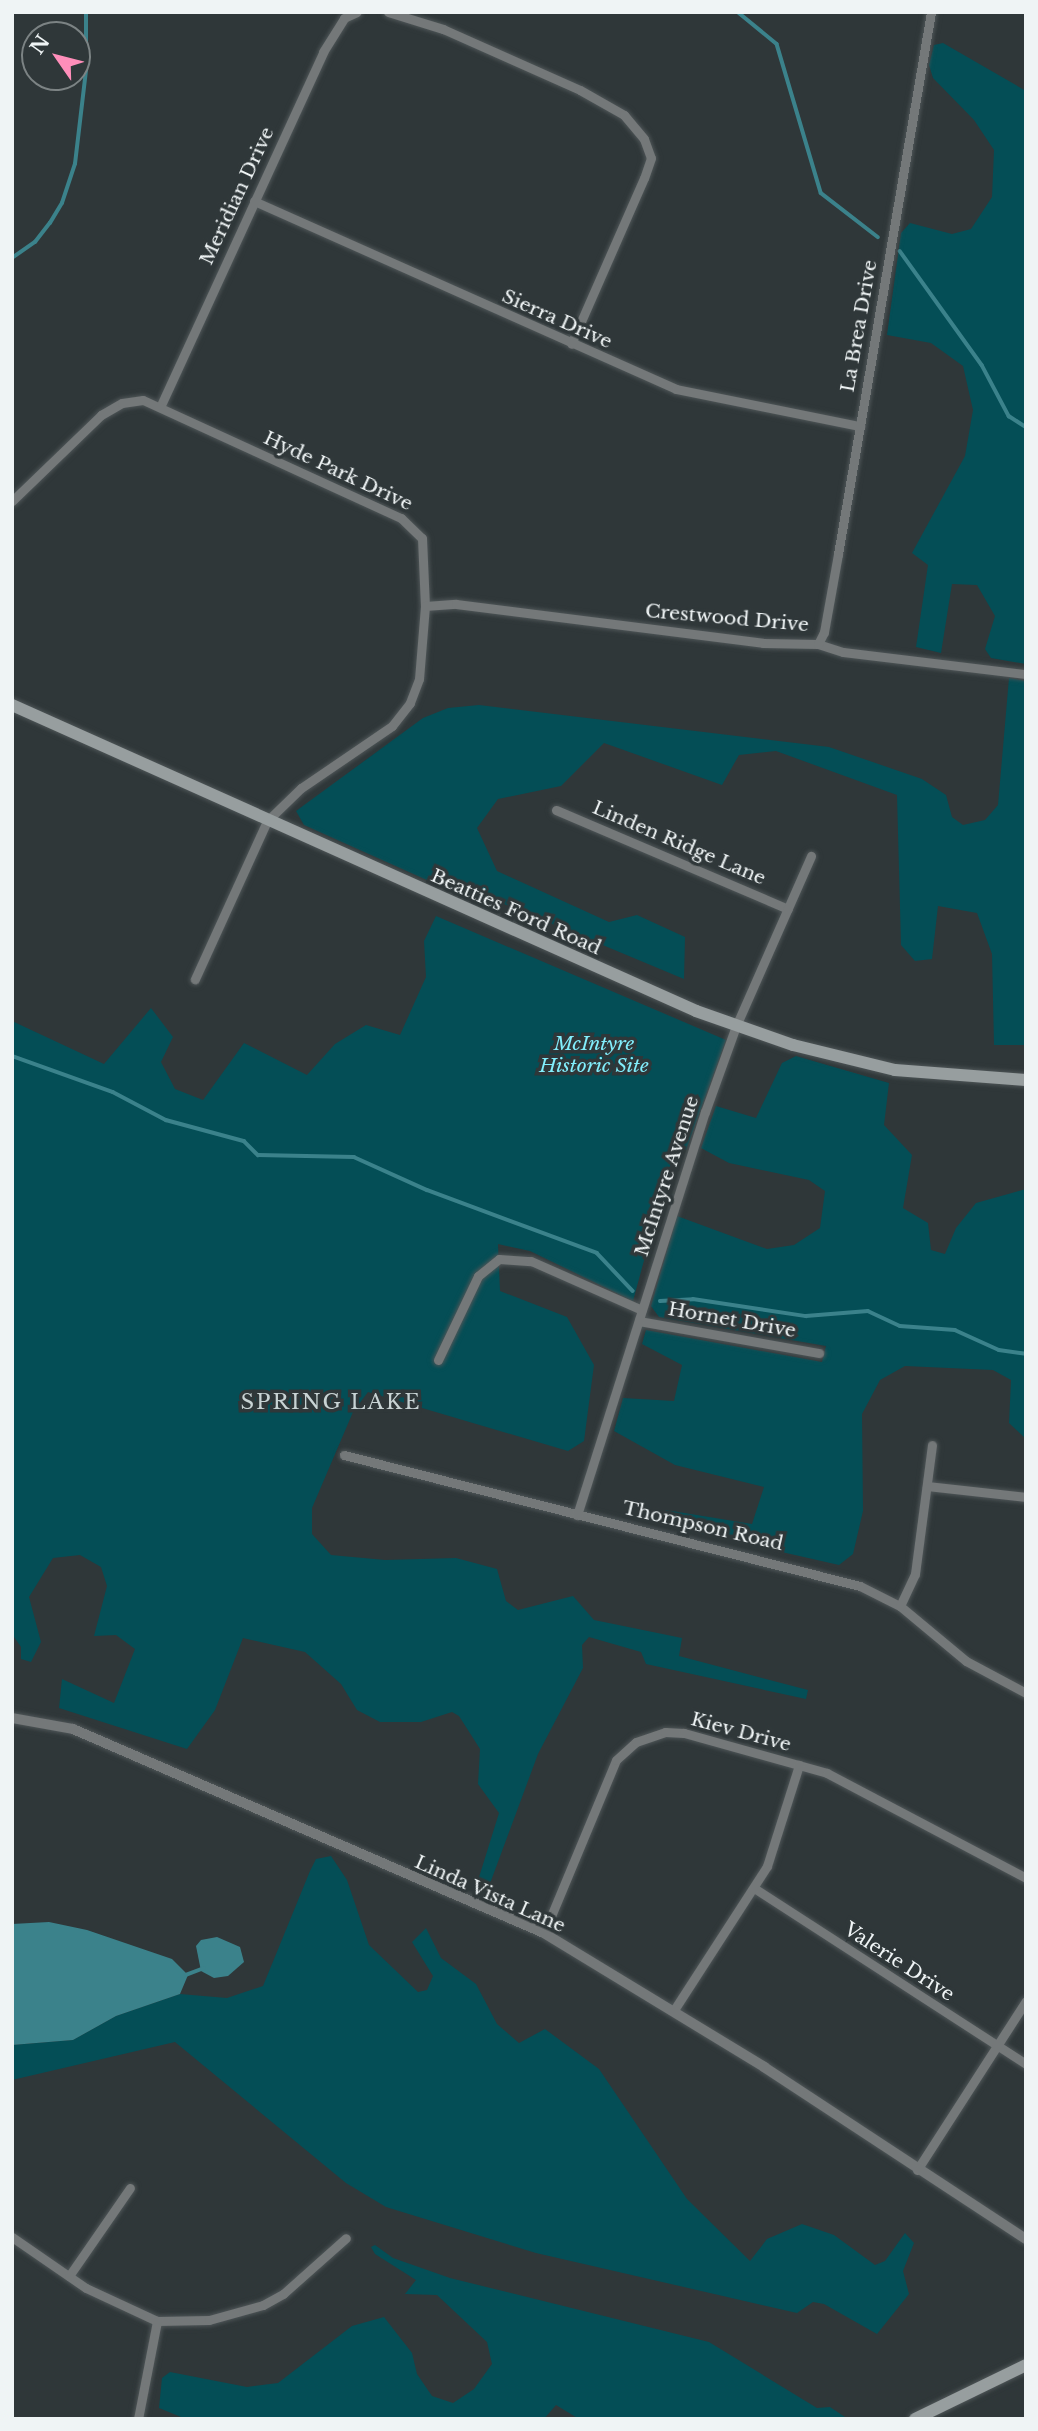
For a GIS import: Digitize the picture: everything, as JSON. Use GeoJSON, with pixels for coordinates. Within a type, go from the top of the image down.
{"type":"FeatureCollection","features":[{"type":"Feature","properties":{"kind":"main road","name":"Beatties Ford Road"},"geometry":{"type":"LineString","coordinates":[[12,705],[593,969],[736,1026],[895,1070],[1026,1080]]}},
{"type":"Feature","properties":{"kind":"main road"},"geometry":{"type":"LineString","coordinates":[[915,2419],[1026,2365]]}},
{"type":"Feature","properties":{"kind":"street","name":"Meridian Drive"},"geometry":{"type":"LineString","coordinates":[[161,405],[335,29],[344,18],[357,12]]}},
{"type":"Feature","properties":{"kind":"street"},"geometry":{"type":"LineString","coordinates":[[388,12],[443,29],[580,90],[624,115],[644,139],[650,158],[644,178],[571,344]]}},
{"type":"Feature","properties":{"kind":"street","name":"La Brea Drive"},"geometry":{"type":"LineString","coordinates":[[818,644],[824,632],[931,12]]}},
{"type":"Feature","properties":{"kind":"street","name":"Sierra Drive"},"geometry":{"type":"LineString","coordinates":[[254,201],[676,389],[860,426]]}},
{"type":"Feature","properties":{"kind":"street","name":"Hyde Park Drive"},"geometry":{"type":"LineString","coordinates":[[12,501],[112,408],[133,400],[161,405],[412,525],[425,547],[425,606],[419,679],[400,717],[373,741],[289,796],[267,821],[195,979]]}},
{"type":"Feature","properties":{"kind":"street","name":"Crestwood Drive"},"geometry":{"type":"LineString","coordinates":[[425,606],[456,604],[763,643],[818,644],[843,652],[1026,674]]}},
{"type":"Feature","properties":{"kind":"street","name":"Linden Ridge Lane"},"geometry":{"type":"LineString","coordinates":[[556,810],[788,909]]}},
{"type":"Feature","properties":{"kind":"street","name":"McIntyre Avenue"},"geometry":{"type":"LineString","coordinates":[[577,1515],[736,1026],[811,856]]}},
{"type":"Feature","properties":{"kind":"street","name":"Hornet Drive"},"geometry":{"type":"LineString","coordinates":[[438,1360],[478,1276],[499,1259],[531,1261],[642,1310]]}},
{"type":"Feature","properties":{"kind":"street","name":"Hornet Drive"},"geometry":{"type":"LineString","coordinates":[[639,1321],[819,1353]]}},
{"type":"Feature","properties":{"kind":"street"},"geometry":{"type":"LineString","coordinates":[[900,1606],[915,1574],[932,1445]]}},
{"type":"Feature","properties":{"kind":"street","name":"Thompson Road"},"geometry":{"type":"LineString","coordinates":[[344,1455],[839,1579],[900,1606],[966,1661],[1026,1693]]}},
{"type":"Feature","properties":{"kind":"street"},"geometry":{"type":"LineString","coordinates":[[927,1486],[1026,1497]]}},
{"type":"Feature","properties":{"kind":"street","name":"Linda Vista Lane"},"geometry":{"type":"LineString","coordinates":[[12,1718],[73,1729],[544,1933],[674,2010],[1026,2239]]}},
{"type":"Feature","properties":{"kind":"street","name":"Kiev Drive"},"geometry":{"type":"LineString","coordinates":[[544,1933],[609,1772],[624,1750],[636,1742],[664,1732],[684,1733],[799,1765],[848,1782],[1026,1878]]}},
{"type":"Feature","properties":{"kind":"street"},"geometry":{"type":"LineString","coordinates":[[674,2010],[754,1888],[777,1839],[799,1765]]}},
{"type":"Feature","properties":{"kind":"street","name":"Valerie Drive"},"geometry":{"type":"LineString","coordinates":[[754,1888],[1026,2064]]}},
{"type":"Feature","properties":{"kind":"street"},"geometry":{"type":"LineString","coordinates":[[917,2170],[1026,2001]]}},
{"type":"Feature","properties":{"kind":"street"},"geometry":{"type":"LineString","coordinates":[[69,2276],[130,2188]]}},
{"type":"Feature","properties":{"kind":"street"},"geometry":{"type":"LineString","coordinates":[[12,2237],[107,2300],[157,2321],[209,2320],[263,2305],[283,2294],[346,2238]]}},
{"type":"Feature","properties":{"kind":"street"},"geometry":{"type":"LineString","coordinates":[[140,2418],[157,2321]]}},
{"type":"Feature","properties":{"kind":"green space"},"geometry":{"type":"Polygon","coordinates":[[[943,43],[1026,91],[1026,664],[991,658],[985,649],[995,616],[977,585],[952,584],[941,653],[916,647],[928,565],[912,553],[965,456],[973,410],[963,366],[931,343],[887,335],[901,233],[910,223],[952,234],[971,229],[992,197],[994,150],[974,120],[933,78],[929,65],[934,45],[943,43]]]}},
{"type":"Feature","properties":{"kind":"green space"},"geometry":{"type":"Polygon","coordinates":[[[1009,678],[1026,681],[1026,1045],[994,1045],[992,954],[977,913],[938,906],[932,959],[915,961],[901,945],[897,795],[776,751],[739,755],[722,785],[604,743],[561,786],[498,799],[477,828],[497,871],[609,922],[637,915],[685,937],[684,979],[473,891],[429,881],[304,825],[296,811],[423,718],[448,708],[479,705],[829,747],[922,779],[946,795],[952,817],[963,825],[985,820],[998,805],[1009,678]]]}},
{"type":"Feature","properties":{"kind":"green space","name":"McIntyre Historic Site"},"geometry":{"type":"Polygon","coordinates":[[[436,916],[726,1040],[686,1150],[678,1148],[669,1168],[633,1301],[530,1251],[498,1244],[500,1291],[567,1317],[594,1365],[584,1441],[568,1451],[368,1392],[353,1412],[312,1508],[312,1534],[331,1555],[385,1560],[456,1558],[497,1569],[506,1601],[518,1610],[573,1596],[594,1620],[682,1638],[679,1656],[808,1690],[806,1699],[646,1664],[641,1652],[589,1637],[582,1645],[583,1668],[538,1754],[485,1897],[475,1890],[499,1813],[478,1784],[480,1749],[459,1716],[452,1712],[421,1722],[380,1722],[357,1710],[341,1684],[305,1652],[243,1638],[215,1710],[187,1749],[59,1708],[62,1679],[114,1703],[135,1649],[116,1635],[94,1636],[107,1586],[101,1567],[80,1555],[53,1558],[29,1597],[41,1642],[31,1662],[21,1659],[21,1647],[12,1634],[12,1021],[104,1064],[151,1008],[173,1037],[161,1062],[175,1089],[203,1100],[244,1043],[307,1075],[335,1044],[366,1025],[400,1035],[426,977],[424,941],[436,916]]]}},
{"type":"Feature","properties":{"kind":"green space"},"geometry":{"type":"Polygon","coordinates":[[[796,1056],[889,1083],[884,1125],[912,1155],[903,1208],[928,1223],[931,1250],[945,1254],[956,1228],[976,1203],[1026,1189],[1026,1439],[1009,1423],[1011,1380],[993,1370],[905,1366],[880,1380],[862,1414],[863,1511],[853,1554],[839,1565],[667,1526],[659,1520],[666,1510],[752,1524],[764,1487],[675,1465],[614,1431],[623,1398],[674,1401],[682,1365],[642,1344],[646,1330],[822,1362],[826,1346],[659,1317],[651,1306],[677,1216],[767,1249],[794,1245],[820,1228],[825,1191],[809,1180],[729,1163],[701,1148],[716,1106],[756,1118],[782,1063],[796,1056]]]}},
{"type":"Feature","properties":{"kind":"green space"},"geometry":{"type":"Polygon","coordinates":[[[331,1856],[347,1880],[369,1945],[418,1992],[427,1990],[433,1976],[412,1942],[426,1928],[441,1958],[476,1984],[497,2024],[519,2043],[545,2029],[599,2069],[687,2199],[750,2261],[767,2239],[802,2224],[834,2235],[875,2265],[885,2261],[905,2233],[914,2243],[903,2271],[909,2294],[877,2334],[824,2304],[813,2302],[797,2313],[536,2253],[386,2207],[346,2183],[175,2042],[12,2080],[12,2045],[73,2040],[116,2016],[180,1994],[227,1998],[263,1986],[316,1859],[331,1856]]]}},
{"type":"Feature","properties":{"kind":"green space"},"geometry":{"type":"Polygon","coordinates":[[[375,2245],[393,2258],[450,2278],[709,2342],[817,2408],[830,2407],[848,2419],[579,2419],[556,2405],[544,2419],[186,2419],[159,2408],[162,2378],[170,2372],[247,2387],[278,2383],[352,2326],[384,2317],[412,2353],[417,2374],[432,2396],[453,2403],[474,2389],[492,2364],[487,2342],[437,2295],[405,2294],[416,2280],[375,2254],[371,2247],[375,2245]]]}},
{"type":"Feature","properties":{"kind":"shaded area"},"geometry":{"type":"Polygon","coordinates":[[[49,1922],[87,1930],[172,1959],[188,1975],[180,1994],[116,2016],[73,2040],[12,2045],[12,1924],[49,1922]]]}},
{"type":"Feature","properties":{"kind":"shaded area"},"geometry":{"type":"Polygon","coordinates":[[[217,1937],[240,1947],[244,1962],[228,1976],[214,1978],[201,1971],[196,1946],[201,1940],[217,1937]]]}},
{"type":"Feature","properties":{"kind":"waterway"},"geometry":{"type":"LineString","coordinates":[[12,258],[35,242],[50,223],[62,203],[75,164],[86,70],[86,12]]}},
{"type":"Feature","properties":{"kind":"waterway"},"geometry":{"type":"LineString","coordinates":[[738,12],[777,44],[821,193],[878,237]]}},
{"type":"Feature","properties":{"kind":"waterway"},"geometry":{"type":"LineString","coordinates":[[900,251],[982,365],[1009,416],[1026,427]]}},
{"type":"Feature","properties":{"kind":"waterway"},"geometry":{"type":"LineString","coordinates":[[12,1056],[113,1092],[166,1120],[244,1141],[258,1155],[354,1157],[427,1190],[597,1253],[633,1291]]}},
{"type":"Feature","properties":{"kind":"waterway"},"geometry":{"type":"LineString","coordinates":[[660,1301],[693,1299],[806,1316],[868,1311],[900,1326],[955,1330],[999,1350],[1026,1354]]}},
{"type":"Feature","properties":{"kind":"waterway"},"geometry":{"type":"LineString","coordinates":[[186,1975],[204,1968]]}},
{"type":"Feature","properties":{"kind":"district","name":"SPRING LAKE"},"geometry":{"type":"Point","coordinates":[331,1402]}}]}
